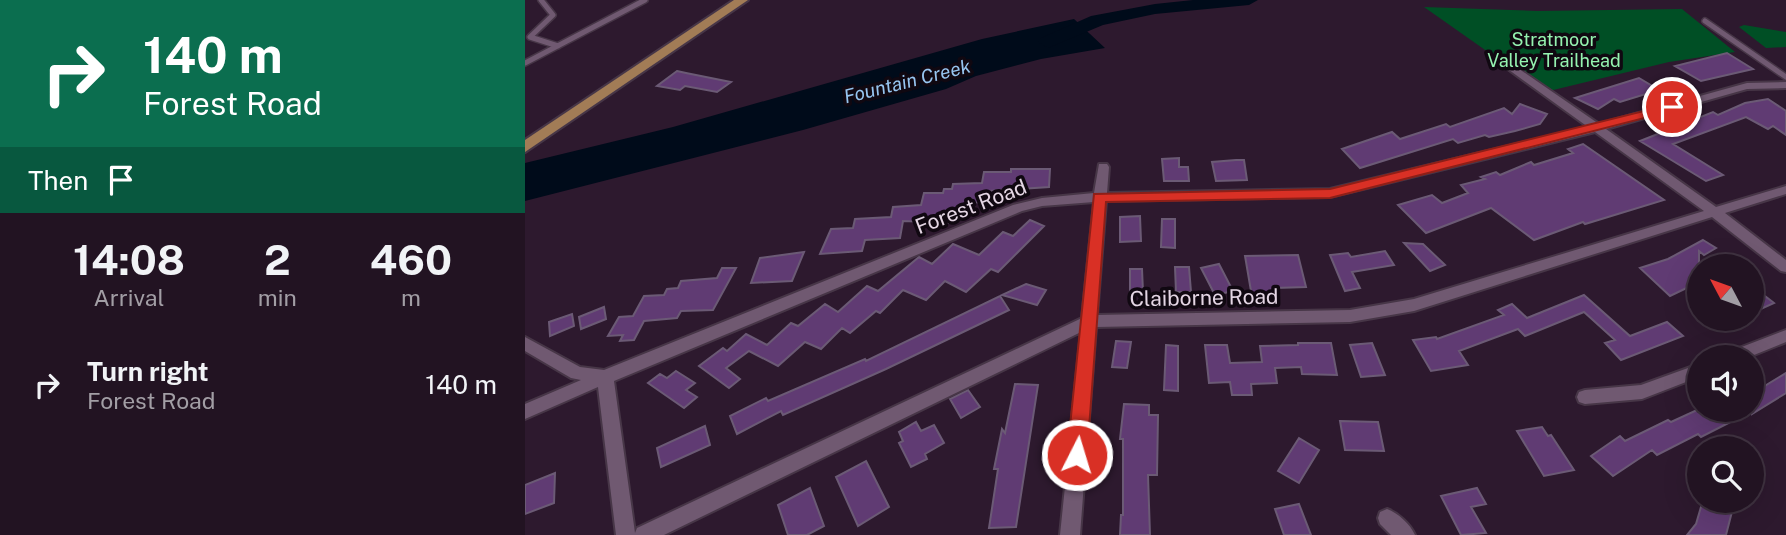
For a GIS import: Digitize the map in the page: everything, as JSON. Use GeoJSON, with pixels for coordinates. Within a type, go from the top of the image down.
{"type":"FeatureCollection","features":[{"type":"Feature","properties":{"kind":"main road"},"geometry":{"type":"LineString","coordinates":[[525,147],[742,0]]}},
{"type":"Feature","properties":{"kind":"street"},"geometry":{"type":"LineString","coordinates":[[1509,65],[1786,267]]}},
{"type":"Feature","properties":{"kind":"street","name":"Forest Road"},"geometry":{"type":"LineString","coordinates":[[525,412],[604,377],[1018,208],[1042,202],[1099,197],[1330,193],[1597,128],[1747,86],[1786,85]]}},
{"type":"Feature","properties":{"kind":"street"},"geometry":{"type":"LineString","coordinates":[[1070,535],[1103,167]]}},
{"type":"Feature","properties":{"kind":"street","name":"Claiborne Road"},"geometry":{"type":"LineString","coordinates":[[644,535],[1090,321],[1350,316],[1414,305],[1786,190]]}},
{"type":"Feature","properties":{"kind":"street"},"geometry":{"type":"LineString","coordinates":[[1763,345],[1786,336]]}},
{"type":"Feature","properties":{"kind":"street"},"geometry":{"type":"LineString","coordinates":[[525,343],[577,373],[604,377],[626,535]]}},
{"type":"Feature","properties":{"kind":"street"},"geometry":{"type":"LineString","coordinates":[[1585,397],[1642,392],[1687,375]]}},
{"type":"Feature","properties":{"kind":"street"},"geometry":{"type":"LineString","coordinates":[[1387,517],[1405,535]]}},
{"type":"Feature","properties":{"kind":"lane"},"geometry":{"type":"LineString","coordinates":[[541,0],[553,15],[530,37],[558,46]]}},
{"type":"Feature","properties":{"kind":"lane"},"geometry":{"type":"LineString","coordinates":[[525,63],[645,0]]}},
{"type":"Feature","properties":{"kind":"lane"},"geometry":{"type":"LineString","coordinates":[[1705,21],[1786,77]]}},
{"type":"Feature","properties":{"kind":"green space","name":"Stratmoor Valley Trailhead"},"geometry":{"type":"Polygon","coordinates":[[[1424,7],[1537,11],[1682,9],[1735,52],[1669,62],[1545,92],[1424,7]]]}},
{"type":"Feature","properties":{"kind":"green space"},"geometry":{"type":"Polygon","coordinates":[[[1744,25],[1786,32],[1786,47],[1766,48],[1739,27],[1744,25]]]}},
{"type":"Feature","properties":{"kind":"water"},"geometry":{"type":"Polygon","coordinates":[[[1074,19],[1105,48],[1041,59],[976,76],[946,89],[803,130],[525,201],[525,163],[673,127],[982,39],[1074,19]]]}},
{"type":"Feature","properties":{"kind":"building"},"geometry":{"type":"Polygon","coordinates":[[[1727,53],[1753,69],[1701,81],[1675,66],[1727,53]]]}},
{"type":"Feature","properties":{"kind":"building"},"geometry":{"type":"Polygon","coordinates":[[[677,71],[731,82],[717,92],[685,86],[680,90],[657,86],[677,71]]]}},
{"type":"Feature","properties":{"kind":"building"},"geometry":{"type":"Polygon","coordinates":[[[1639,78],[1659,90],[1620,102],[1614,99],[1598,109],[1575,98],[1639,78]]]}},
{"type":"Feature","properties":{"kind":"building"},"geometry":{"type":"Polygon","coordinates":[[[1768,99],[1786,111],[1786,135],[1773,126],[1768,129],[1746,117],[1673,144],[1723,175],[1706,181],[1640,141],[1713,112],[1718,115],[1745,103],[1768,99]]]}},
{"type":"Feature","properties":{"kind":"building"},"geometry":{"type":"Polygon","coordinates":[[[1520,104],[1547,114],[1540,124],[1458,143],[1453,139],[1360,168],[1342,149],[1392,132],[1400,139],[1446,124],[1450,127],[1504,108],[1512,114],[1520,104]]]}},
{"type":"Feature","properties":{"kind":"building"},"geometry":{"type":"Polygon","coordinates":[[[1583,144],[1664,200],[1585,224],[1583,222],[1534,240],[1491,208],[1426,233],[1398,205],[1432,195],[1442,203],[1468,193],[1461,185],[1485,179],[1481,177],[1496,172],[1500,175],[1531,162],[1534,165],[1573,153],[1568,149],[1583,144]]]}},
{"type":"Feature","properties":{"kind":"building"},"geometry":{"type":"Polygon","coordinates":[[[1179,158],[1179,167],[1188,167],[1189,181],[1164,181],[1162,159],[1179,158]]]}},
{"type":"Feature","properties":{"kind":"building"},"geometry":{"type":"Polygon","coordinates":[[[1244,160],[1247,180],[1216,181],[1212,162],[1244,160]]]}},
{"type":"Feature","properties":{"kind":"building"},"geometry":{"type":"Polygon","coordinates":[[[1011,169],[1050,169],[1049,187],[989,191],[987,202],[965,203],[963,214],[952,214],[951,223],[903,221],[900,238],[865,240],[862,251],[820,254],[831,229],[853,228],[855,219],[891,217],[893,207],[921,205],[924,193],[943,193],[944,189],[952,189],[953,184],[982,183],[984,172],[1011,172],[1011,169]]]}},
{"type":"Feature","properties":{"kind":"building"},"geometry":{"type":"Polygon","coordinates":[[[1140,216],[1141,241],[1120,242],[1120,217],[1140,216]]]}},
{"type":"Feature","properties":{"kind":"building"},"geometry":{"type":"Polygon","coordinates":[[[1162,219],[1175,219],[1175,248],[1161,247],[1162,219]]]}},
{"type":"Feature","properties":{"kind":"building"},"geometry":{"type":"Polygon","coordinates":[[[1030,220],[1044,226],[998,272],[991,269],[966,292],[945,281],[926,300],[903,290],[880,313],[876,311],[850,333],[842,328],[821,349],[805,342],[778,366],[749,351],[726,368],[740,379],[729,388],[699,366],[723,348],[727,351],[746,334],[767,345],[791,323],[798,326],[825,304],[838,312],[867,286],[878,291],[919,257],[932,264],[953,244],[979,255],[1003,232],[1013,236],[1030,220]]]}},
{"type":"Feature","properties":{"kind":"building"},"geometry":{"type":"Polygon","coordinates":[[[1703,240],[1716,248],[1706,254],[1699,251],[1699,254],[1687,254],[1687,288],[1670,296],[1640,268],[1668,259],[1703,240]]]}},
{"type":"Feature","properties":{"kind":"building"},"geometry":{"type":"Polygon","coordinates":[[[1404,243],[1423,244],[1445,265],[1430,271],[1404,243]]]}},
{"type":"Feature","properties":{"kind":"building"},"geometry":{"type":"Polygon","coordinates":[[[1385,251],[1394,265],[1352,272],[1360,288],[1345,291],[1330,255],[1348,253],[1351,257],[1385,251]]]}},
{"type":"Feature","properties":{"kind":"building"},"geometry":{"type":"Polygon","coordinates":[[[804,252],[792,281],[751,283],[760,258],[804,252]]]}},
{"type":"Feature","properties":{"kind":"building"},"geometry":{"type":"Polygon","coordinates":[[[1298,255],[1306,287],[1275,288],[1276,297],[1252,297],[1245,256],[1298,255]]]}},
{"type":"Feature","properties":{"kind":"building"},"geometry":{"type":"Polygon","coordinates":[[[1219,264],[1233,291],[1215,295],[1201,268],[1219,264]]]}},
{"type":"Feature","properties":{"kind":"building"},"geometry":{"type":"Polygon","coordinates":[[[1175,267],[1189,267],[1191,292],[1176,292],[1175,267]]]}},
{"type":"Feature","properties":{"kind":"building"},"geometry":{"type":"Polygon","coordinates":[[[722,268],[736,268],[713,310],[681,311],[677,318],[644,321],[634,340],[620,341],[623,335],[608,336],[619,317],[633,316],[644,296],[664,295],[667,289],[678,288],[681,281],[717,278],[722,268]]]}},
{"type":"Feature","properties":{"kind":"building"},"geometry":{"type":"Polygon","coordinates":[[[1130,269],[1142,269],[1143,292],[1130,293],[1130,269]]]}},
{"type":"Feature","properties":{"kind":"building"},"geometry":{"type":"Polygon","coordinates":[[[1026,284],[1046,290],[1037,305],[1002,295],[1026,284]]]}},
{"type":"Feature","properties":{"kind":"building"},"geometry":{"type":"Polygon","coordinates":[[[1584,295],[1630,336],[1667,322],[1683,336],[1621,360],[1605,343],[1615,340],[1584,312],[1525,336],[1518,329],[1459,351],[1468,365],[1431,371],[1413,340],[1437,339],[1504,315],[1498,310],[1512,304],[1527,318],[1584,295]]]}},
{"type":"Feature","properties":{"kind":"building"},"geometry":{"type":"Polygon","coordinates":[[[1764,295],[1774,303],[1764,308],[1764,295]]]}},
{"type":"Feature","properties":{"kind":"building"},"geometry":{"type":"Polygon","coordinates":[[[1000,296],[1009,310],[783,415],[781,411],[737,434],[730,416],[766,398],[768,401],[865,359],[866,361],[1000,296]]]}},
{"type":"Feature","properties":{"kind":"building"},"geometry":{"type":"Polygon","coordinates":[[[604,307],[606,319],[581,329],[579,317],[604,307]]]}},
{"type":"Feature","properties":{"kind":"building"},"geometry":{"type":"Polygon","coordinates":[[[572,314],[574,326],[550,336],[549,322],[572,314]]]}},
{"type":"Feature","properties":{"kind":"building"},"geometry":{"type":"Polygon","coordinates":[[[1116,341],[1131,342],[1127,368],[1112,367],[1116,341]]]}},
{"type":"Feature","properties":{"kind":"building"},"geometry":{"type":"Polygon","coordinates":[[[1331,343],[1337,375],[1302,374],[1301,367],[1275,368],[1277,383],[1251,384],[1252,395],[1232,395],[1230,382],[1209,383],[1205,345],[1227,345],[1230,363],[1262,362],[1260,346],[1331,343]]]}},
{"type":"Feature","properties":{"kind":"building"},"geometry":{"type":"Polygon","coordinates":[[[1372,343],[1385,375],[1361,377],[1350,345],[1372,343]]]}},
{"type":"Feature","properties":{"kind":"building"},"geometry":{"type":"Polygon","coordinates":[[[1166,345],[1178,346],[1178,391],[1164,390],[1166,345]]]}},
{"type":"Feature","properties":{"kind":"building"},"geometry":{"type":"Polygon","coordinates":[[[676,371],[695,383],[686,390],[697,397],[684,408],[648,383],[660,374],[667,378],[676,371]]]}},
{"type":"Feature","properties":{"kind":"building"},"geometry":{"type":"Polygon","coordinates":[[[1786,373],[1786,393],[1764,407],[1764,386],[1786,373]]]}},
{"type":"Feature","properties":{"kind":"building"},"geometry":{"type":"Polygon","coordinates":[[[1015,384],[1038,385],[1016,527],[989,528],[998,469],[994,469],[1015,384]]]}},
{"type":"Feature","properties":{"kind":"building"},"geometry":{"type":"Polygon","coordinates":[[[968,390],[980,407],[961,418],[950,399],[968,390]]]}},
{"type":"Feature","properties":{"kind":"building"},"geometry":{"type":"Polygon","coordinates":[[[1124,404],[1149,405],[1149,415],[1158,415],[1157,475],[1148,475],[1150,535],[1120,535],[1123,515],[1123,439],[1120,439],[1124,404]]]}},
{"type":"Feature","properties":{"kind":"building"},"geometry":{"type":"Polygon","coordinates":[[[1687,415],[1687,422],[1730,422],[1703,436],[1687,436],[1687,440],[1657,455],[1652,450],[1613,476],[1591,456],[1620,436],[1625,441],[1668,420],[1671,422],[1687,415]]]}},
{"type":"Feature","properties":{"kind":"building"},"geometry":{"type":"Polygon","coordinates":[[[1340,421],[1378,422],[1384,451],[1345,450],[1340,421]]]}},
{"type":"Feature","properties":{"kind":"building"},"geometry":{"type":"Polygon","coordinates":[[[916,422],[921,431],[934,425],[944,443],[925,454],[927,459],[911,467],[899,443],[903,441],[899,432],[916,422]]]}},
{"type":"Feature","properties":{"kind":"building"},"geometry":{"type":"Polygon","coordinates":[[[705,426],[710,445],[661,467],[657,448],[705,426]]]}},
{"type":"Feature","properties":{"kind":"building"},"geometry":{"type":"Polygon","coordinates":[[[1542,427],[1548,436],[1551,435],[1574,470],[1544,476],[1517,431],[1542,427]]]}},
{"type":"Feature","properties":{"kind":"building"},"geometry":{"type":"Polygon","coordinates":[[[1299,438],[1319,450],[1299,483],[1278,471],[1299,438]]]}},
{"type":"Feature","properties":{"kind":"building"},"geometry":{"type":"Polygon","coordinates":[[[866,461],[889,507],[858,526],[836,477],[866,461]]]}},
{"type":"Feature","properties":{"kind":"building"},"geometry":{"type":"Polygon","coordinates":[[[555,473],[554,503],[525,514],[525,485],[555,473]]]}},
{"type":"Feature","properties":{"kind":"building"},"geometry":{"type":"Polygon","coordinates":[[[810,488],[824,526],[807,535],[788,535],[778,505],[810,488]]]}},
{"type":"Feature","properties":{"kind":"building"},"geometry":{"type":"Polygon","coordinates":[[[1477,488],[1486,504],[1471,507],[1486,533],[1461,535],[1441,496],[1477,488]]]}},
{"type":"Feature","properties":{"kind":"building"},"geometry":{"type":"Polygon","coordinates":[[[1299,504],[1311,535],[1284,535],[1275,509],[1299,504]]]}},
{"type":"Feature","properties":{"kind":"building"},"geometry":{"type":"Polygon","coordinates":[[[1699,513],[1732,513],[1726,535],[1687,535],[1696,524],[1699,513]]]}},
{"type":"Feature","properties":{"kind":"waterway","name":"Fountain Creek"},"geometry":{"type":"LineString","coordinates":[[1048,42],[1098,20],[1155,9],[1249,0]]}},
{"type":"Feature","properties":{"kind":"route"},"geometry":{"type":"LineString","coordinates":[[1077,455],[1099,197],[1330,193],[1672,107]]}}]}
